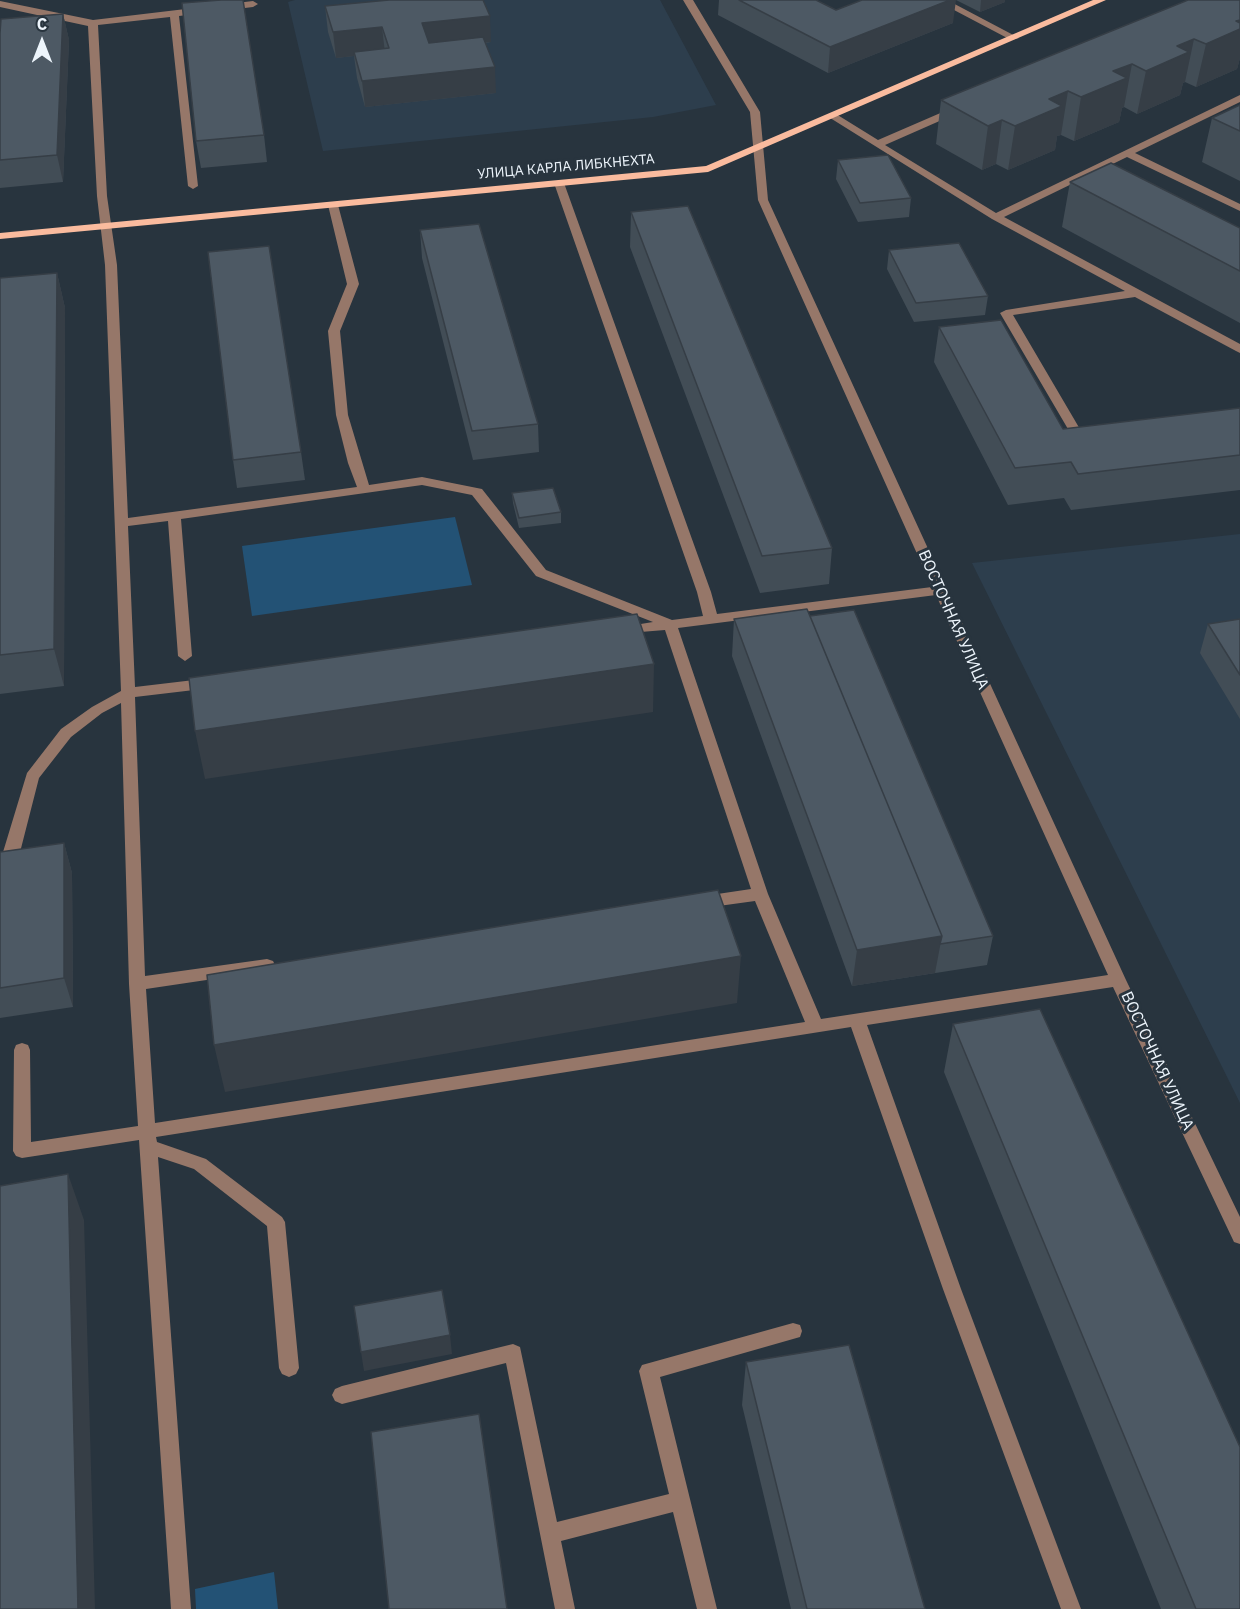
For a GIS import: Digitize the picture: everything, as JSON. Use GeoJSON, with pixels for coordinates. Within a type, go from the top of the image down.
{"type":"FeatureCollection","features":[{"type":"Feature","properties":{"kind":"main road","name":"УЛИЦА КАРЛА ЛИБКНЕХТА"},"geometry":{"type":"LineString","coordinates":[[0,236],[708,169],[1101,0]]}},
{"type":"Feature","properties":{"kind":"street","name":"ВОСТОЧНАЯ УЛИЦА"},"geometry":{"type":"LineString","coordinates":[[688,0],[755,112],[763,200],[1118,980],[1240,1236]]}},
{"type":"Feature","properties":{"kind":"street"},"geometry":{"type":"LineString","coordinates":[[940,0],[1014,38]]}},
{"type":"Feature","properties":{"kind":"street"},"geometry":{"type":"LineString","coordinates":[[0,4],[93,23]]}},
{"type":"Feature","properties":{"kind":"street"},"geometry":{"type":"LineString","coordinates":[[58,27],[253,4]]}},
{"type":"Feature","properties":{"kind":"street"},"geometry":{"type":"LineString","coordinates":[[174,14],[193,186]]}},
{"type":"Feature","properties":{"kind":"street"},"geometry":{"type":"LineString","coordinates":[[93,23],[105,226],[111,265],[137,984],[146,1139],[181,1609]]}},
{"type":"Feature","properties":{"kind":"street"},"geometry":{"type":"LineString","coordinates":[[996,218],[1240,98]]}},
{"type":"Feature","properties":{"kind":"street"},"geometry":{"type":"LineString","coordinates":[[878,144],[966,105]]}},
{"type":"Feature","properties":{"kind":"street"},"geometry":{"type":"LineString","coordinates":[[832,116],[996,218],[1240,349]]}},
{"type":"Feature","properties":{"kind":"street"},"geometry":{"type":"LineString","coordinates":[[1128,154],[1240,208]]}},
{"type":"Feature","properties":{"kind":"street"},"geometry":{"type":"LineString","coordinates":[[559,183],[704,592],[711,619]]}},
{"type":"Feature","properties":{"kind":"street"},"geometry":{"type":"LineString","coordinates":[[333,205],[353,285],[334,331],[342,415],[354,464],[364,490]]}},
{"type":"Feature","properties":{"kind":"street"},"geometry":{"type":"LineString","coordinates":[[1092,439],[1081,441],[1006,313],[1136,293]]}},
{"type":"Feature","properties":{"kind":"street"},"geometry":{"type":"LineString","coordinates":[[121,523],[422,482],[477,492],[541,573],[670,624],[760,894],[815,1025]]}},
{"type":"Feature","properties":{"kind":"street"},"geometry":{"type":"LineString","coordinates":[[174,516],[185,656]]}},
{"type":"Feature","properties":{"kind":"street"},"geometry":{"type":"LineString","coordinates":[[611,632],[940,590]]}},
{"type":"Feature","properties":{"kind":"street"},"geometry":{"type":"LineString","coordinates":[[0,869],[9,864],[32,777],[66,733],[97,710],[128,693],[222,681]]}},
{"type":"Feature","properties":{"kind":"street"},"geometry":{"type":"LineString","coordinates":[[692,903],[760,894]]}},
{"type":"Feature","properties":{"kind":"street"},"geometry":{"type":"LineString","coordinates":[[137,984],[279,963]]}},
{"type":"Feature","properties":{"kind":"street"},"geometry":{"type":"LineString","coordinates":[[22,1050],[22,1151],[146,1139],[815,1025],[1118,980]]}},
{"type":"Feature","properties":{"kind":"street"},"geometry":{"type":"LineString","coordinates":[[857,1020],[952,1289],[1071,1609]]}},
{"type":"Feature","properties":{"kind":"street"},"geometry":{"type":"LineString","coordinates":[[146,1139],[200,1164],[276,1222],[289,1368]]}},
{"type":"Feature","properties":{"kind":"street"},"geometry":{"type":"LineString","coordinates":[[707,1609],[649,1371],[793,1331]]}},
{"type":"Feature","properties":{"kind":"street"},"geometry":{"type":"LineString","coordinates":[[342,1395],[513,1353],[566,1609]]}},
{"type":"Feature","properties":{"kind":"street"},"geometry":{"type":"LineString","coordinates":[[550,1534],[680,1501]]}},
{"type":"Feature","properties":{"kind":"shaded area"},"geometry":{"type":"Polygon","coordinates":[[[295,0],[660,0],[716,105],[653,117],[323,151],[288,2],[295,0]]]}},
{"type":"Feature","properties":{"kind":"shaded area"},"geometry":{"type":"Polygon","coordinates":[[[455,517],[472,585],[252,616],[242,546],[455,517]]]}},
{"type":"Feature","properties":{"kind":"shaded area"},"geometry":{"type":"Polygon","coordinates":[[[1240,534],[1240,1103],[972,563],[1240,534]]]}},
{"type":"Feature","properties":{"kind":"shaded area"},"geometry":{"type":"Polygon","coordinates":[[[274,1572],[278,1609],[196,1609],[195,1589],[274,1572]]]}},
{"type":"Feature","properties":{"kind":"building"},"geometry":{"type":"Polygon","coordinates":[[[243,0],[264,135],[196,141],[182,3],[243,0]]]}},
{"type":"Feature","properties":{"kind":"building"},"geometry":{"type":"Polygon","coordinates":[[[389,0],[483,0],[490,16],[422,23],[429,43],[483,37],[495,67],[362,81],[354,52],[389,48],[382,27],[333,32],[325,6],[389,0]]]}},
{"type":"Feature","properties":{"kind":"building"},"geometry":{"type":"Polygon","coordinates":[[[739,0],[816,0],[836,10],[862,0],[950,0],[830,47],[739,0]]]}},
{"type":"Feature","properties":{"kind":"building"},"geometry":{"type":"Polygon","coordinates":[[[1188,0],[1240,0],[1240,20],[1236,21],[1240,23],[1240,29],[1206,44],[1194,39],[1177,46],[1189,52],[1146,71],[1132,64],[1113,71],[1127,78],[1081,97],[1068,91],[1049,99],[1062,106],[1015,126],[1002,120],[988,126],[941,100],[1188,0]]]}},
{"type":"Feature","properties":{"kind":"building"},"geometry":{"type":"Polygon","coordinates":[[[63,14],[57,155],[0,160],[1,19],[63,14]]]}},
{"type":"Feature","properties":{"kind":"building"},"geometry":{"type":"Polygon","coordinates":[[[1240,105],[1240,131],[1212,118],[1240,105]]]}},
{"type":"Feature","properties":{"kind":"building"},"geometry":{"type":"Polygon","coordinates":[[[888,155],[911,198],[860,203],[838,160],[888,155]]]}},
{"type":"Feature","properties":{"kind":"building"},"geometry":{"type":"Polygon","coordinates":[[[1111,163],[1240,228],[1240,271],[1070,182],[1111,163]]]}},
{"type":"Feature","properties":{"kind":"building"},"geometry":{"type":"Polygon","coordinates":[[[688,206],[832,548],[762,556],[631,212],[688,206]]]}},
{"type":"Feature","properties":{"kind":"building"},"geometry":{"type":"Polygon","coordinates":[[[479,224],[538,424],[472,431],[420,230],[479,224]]]}},
{"type":"Feature","properties":{"kind":"building"},"geometry":{"type":"Polygon","coordinates":[[[959,243],[988,296],[916,303],[889,250],[959,243]]]}},
{"type":"Feature","properties":{"kind":"building"},"geometry":{"type":"Polygon","coordinates":[[[269,246],[301,452],[233,460],[208,252],[269,246]]]}},
{"type":"Feature","properties":{"kind":"building"},"geometry":{"type":"Polygon","coordinates":[[[57,273],[54,649],[0,655],[0,278],[57,273]]]}},
{"type":"Feature","properties":{"kind":"building"},"geometry":{"type":"Polygon","coordinates":[[[1001,320],[1063,429],[1240,408],[1240,455],[1078,474],[1071,462],[1015,468],[939,327],[1001,320]]]}},
{"type":"Feature","properties":{"kind":"building"},"geometry":{"type":"Polygon","coordinates":[[[553,488],[561,512],[519,518],[512,493],[553,488]]]}},
{"type":"Feature","properties":{"kind":"building"},"geometry":{"type":"Polygon","coordinates":[[[807,609],[942,936],[857,950],[734,619],[807,609]]]}},
{"type":"Feature","properties":{"kind":"building"},"geometry":{"type":"Polygon","coordinates":[[[854,610],[993,936],[940,944],[942,936],[810,616],[854,610]]]}},
{"type":"Feature","properties":{"kind":"building"},"geometry":{"type":"Polygon","coordinates":[[[637,614],[654,664],[195,731],[189,678],[637,614]]]}},
{"type":"Feature","properties":{"kind":"building"},"geometry":{"type":"Polygon","coordinates":[[[1240,619],[1240,675],[1208,624],[1240,619]]]}},
{"type":"Feature","properties":{"kind":"building"},"geometry":{"type":"Polygon","coordinates":[[[64,843],[64,978],[0,988],[0,852],[64,843]]]}},
{"type":"Feature","properties":{"kind":"building"},"geometry":{"type":"Polygon","coordinates":[[[718,890],[741,956],[214,1045],[207,975],[718,890]]]}},
{"type":"Feature","properties":{"kind":"building"},"geometry":{"type":"Polygon","coordinates":[[[1040,1009],[1240,1447],[1240,1609],[1196,1609],[953,1024],[1040,1009]]]}},
{"type":"Feature","properties":{"kind":"building"},"geometry":{"type":"Polygon","coordinates":[[[68,1174],[78,1609],[0,1609],[0,1186],[68,1174]]]}},
{"type":"Feature","properties":{"kind":"building"},"geometry":{"type":"Polygon","coordinates":[[[442,1290],[450,1335],[361,1352],[354,1306],[442,1290]]]}},
{"type":"Feature","properties":{"kind":"building"},"geometry":{"type":"Polygon","coordinates":[[[849,1345],[925,1609],[807,1609],[746,1362],[849,1345]]]}},
{"type":"Feature","properties":{"kind":"building"},"geometry":{"type":"Polygon","coordinates":[[[479,1414],[507,1609],[389,1609],[371,1432],[479,1414]]]}}]}
